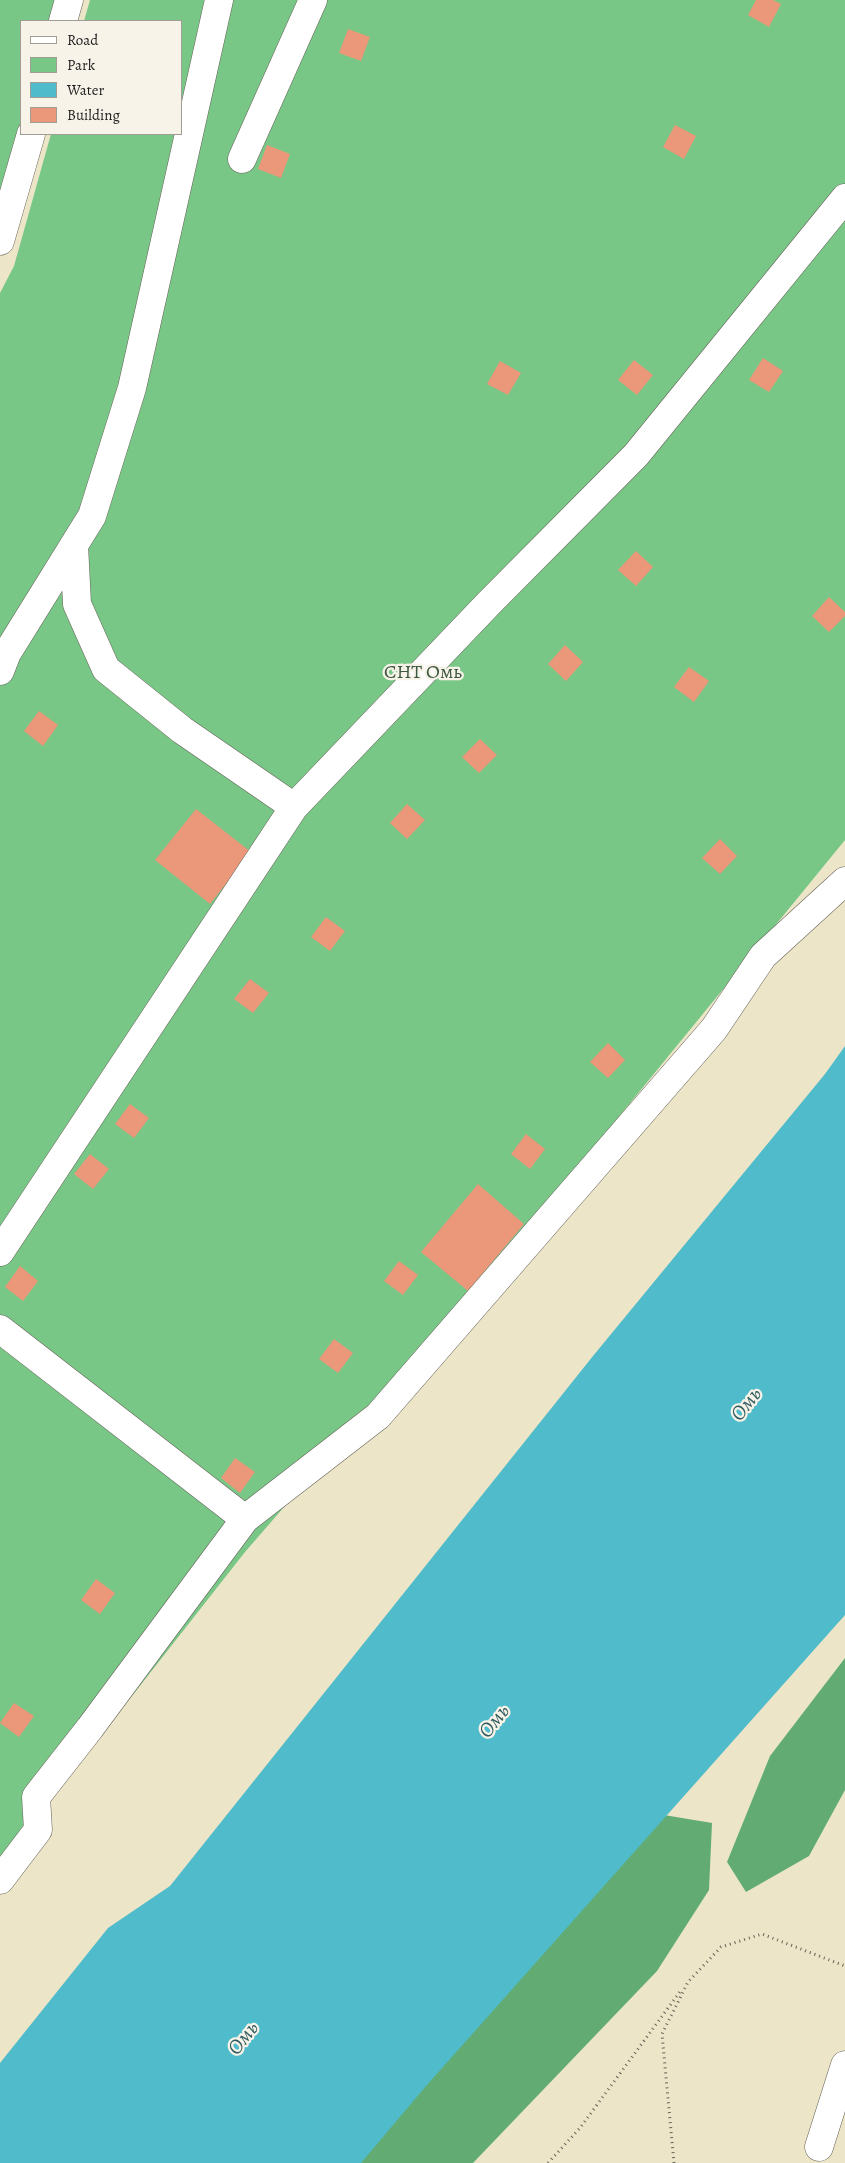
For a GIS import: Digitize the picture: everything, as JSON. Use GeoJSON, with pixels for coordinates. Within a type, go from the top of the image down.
{"type":"FeatureCollection","features":[{"type":"Feature","properties":{"kind":"lane"},"geometry":{"type":"LineString","coordinates":[[63,20],[69,0]]}},
{"type":"Feature","properties":{"kind":"lane"},"geometry":{"type":"LineString","coordinates":[[0,671],[7,653],[92,516],[132,388],[219,0]]}},
{"type":"Feature","properties":{"kind":"lane"},"geometry":{"type":"LineString","coordinates":[[242,159],[314,0]]}},
{"type":"Feature","properties":{"kind":"lane"},"geometry":{"type":"LineString","coordinates":[[0,241],[31,135]]}},
{"type":"Feature","properties":{"kind":"lane"},"geometry":{"type":"LineString","coordinates":[[0,1252],[294,807],[488,603],[636,455],[845,198]]}},
{"type":"Feature","properties":{"kind":"lane"},"geometry":{"type":"LineString","coordinates":[[74,545],[77,604],[106,669],[182,730],[294,807]]}},
{"type":"Feature","properties":{"kind":"lane"},"geometry":{"type":"LineString","coordinates":[[0,1880],[38,1830],[36,1797],[90,1728],[245,1519],[378,1416],[714,1029],[763,956],[845,881]]}},
{"type":"Feature","properties":{"kind":"lane"},"geometry":{"type":"LineString","coordinates":[[0,1329],[245,1519]]}},
{"type":"Feature","properties":{"kind":"lane"},"geometry":{"type":"LineString","coordinates":[[819,2147],[845,2065]]}},
{"type":"Feature","properties":{"kind":"path"},"geometry":{"type":"LineString","coordinates":[[548,2163],[580,2128],[688,1982],[721,1947],[762,1934],[845,1966]]}},
{"type":"Feature","properties":{"kind":"path"},"geometry":{"type":"LineString","coordinates":[[674,2163],[662,2034],[688,1982]]}},
{"type":"Feature","properties":{"kind":"green space"},"geometry":{"type":"Polygon","coordinates":[[[0,0],[55,0],[50,20],[20,20],[21,135],[0,230],[0,0]]]}},
{"type":"Feature","properties":{"kind":"green space","name":"СНТ Омь"},"geometry":{"type":"Polygon","coordinates":[[[90,0],[845,0],[845,840],[550,1201],[245,1552],[0,1864],[0,293],[14,266],[51,135],[182,135],[182,20],[84,20],[90,0]]]}},
{"type":"Feature","properties":{"kind":"green space"},"geometry":{"type":"Polygon","coordinates":[[[845,1658],[845,1790],[809,1856],[746,1892],[727,1862],[770,1756],[845,1658]]]}},
{"type":"Feature","properties":{"kind":"green space"},"geometry":{"type":"Polygon","coordinates":[[[634,1810],[712,1823],[709,1890],[657,1971],[473,2163],[326,2163],[634,1810]]]}},
{"type":"Feature","properties":{"kind":"water","name":"Омь"},"geometry":{"type":"Polygon","coordinates":[[[845,1046],[845,1615],[426,2086],[361,2163],[0,2163],[0,2063],[108,1928],[170,1886],[593,1356],[825,1074],[845,1046]]]}},
{"type":"Feature","properties":{"kind":"building"},"geometry":{"type":"Polygon","coordinates":[[[756,0],[773,0],[781,4],[769,27],[748,15],[756,0]]]}},
{"type":"Feature","properties":{"kind":"building"},"geometry":{"type":"Polygon","coordinates":[[[348,29],[370,37],[361,61],[339,53],[348,29]]]}},
{"type":"Feature","properties":{"kind":"building"},"geometry":{"type":"Polygon","coordinates":[[[675,125],[696,136],[684,159],[663,147],[675,125]]]}},
{"type":"Feature","properties":{"kind":"building"},"geometry":{"type":"Polygon","coordinates":[[[267,145],[290,154],[281,178],[258,169],[267,145]]]}},
{"type":"Feature","properties":{"kind":"building"},"geometry":{"type":"Polygon","coordinates":[[[763,358],[783,371],[769,392],[749,380],[763,358]]]}},
{"type":"Feature","properties":{"kind":"building"},"geometry":{"type":"Polygon","coordinates":[[[634,360],[653,375],[637,395],[618,380],[634,360]]]}},
{"type":"Feature","properties":{"kind":"building"},"geometry":{"type":"Polygon","coordinates":[[[500,361],[521,373],[508,395],[487,384],[500,361]]]}},
{"type":"Feature","properties":{"kind":"building"},"geometry":{"type":"Polygon","coordinates":[[[636,551],[653,567],[636,586],[618,570],[636,551]]]}},
{"type":"Feature","properties":{"kind":"building"},"geometry":{"type":"Polygon","coordinates":[[[829,597],[845,612],[845,616],[829,632],[812,616],[829,597]]]}},
{"type":"Feature","properties":{"kind":"building"},"geometry":{"type":"Polygon","coordinates":[[[565,645],[583,662],[566,681],[548,664],[565,645]]]}},
{"type":"Feature","properties":{"kind":"building"},"geometry":{"type":"Polygon","coordinates":[[[689,667],[709,681],[694,702],[674,687],[689,667]]]}},
{"type":"Feature","properties":{"kind":"building"},"geometry":{"type":"Polygon","coordinates":[[[39,711],[58,725],[43,746],[24,731],[39,711]]]}},
{"type":"Feature","properties":{"kind":"building"},"geometry":{"type":"Polygon","coordinates":[[[480,739],[497,755],[479,773],[462,757],[480,739]]]}},
{"type":"Feature","properties":{"kind":"building"},"geometry":{"type":"Polygon","coordinates":[[[407,804],[425,820],[407,839],[390,823],[407,804]]]}},
{"type":"Feature","properties":{"kind":"building"},"geometry":{"type":"Polygon","coordinates":[[[196,809],[251,852],[210,904],[155,860],[196,809]]]}},
{"type":"Feature","properties":{"kind":"building"},"geometry":{"type":"Polygon","coordinates":[[[720,839],[737,856],[720,874],[702,858],[720,839]]]}},
{"type":"Feature","properties":{"kind":"building"},"geometry":{"type":"Polygon","coordinates":[[[326,917],[345,931],[330,951],[311,937],[326,917]]]}},
{"type":"Feature","properties":{"kind":"building"},"geometry":{"type":"Polygon","coordinates":[[[250,979],[269,993],[253,1013],[234,999],[250,979]]]}},
{"type":"Feature","properties":{"kind":"building"},"geometry":{"type":"Polygon","coordinates":[[[608,1043],[625,1060],[608,1078],[590,1062],[608,1043]]]}},
{"type":"Feature","properties":{"kind":"building"},"geometry":{"type":"Polygon","coordinates":[[[130,1104],[149,1118],[134,1138],[115,1124],[130,1104]]]}},
{"type":"Feature","properties":{"kind":"building"},"geometry":{"type":"Polygon","coordinates":[[[526,1134],[545,1149],[530,1169],[511,1154],[526,1134]]]}},
{"type":"Feature","properties":{"kind":"building"},"geometry":{"type":"Polygon","coordinates":[[[90,1154],[109,1169],[93,1189],[74,1174],[90,1154]]]}},
{"type":"Feature","properties":{"kind":"building"},"geometry":{"type":"Polygon","coordinates":[[[478,1184],[524,1224],[468,1291],[421,1252],[478,1184]]]}},
{"type":"Feature","properties":{"kind":"building"},"geometry":{"type":"Polygon","coordinates":[[[399,1261],[418,1275],[403,1295],[384,1281],[399,1261]]]}},
{"type":"Feature","properties":{"kind":"building"},"geometry":{"type":"Polygon","coordinates":[[[20,1266],[38,1281],[23,1301],[5,1287],[20,1266]]]}},
{"type":"Feature","properties":{"kind":"building"},"geometry":{"type":"Polygon","coordinates":[[[334,1339],[353,1353],[338,1373],[319,1359],[334,1339]]]}},
{"type":"Feature","properties":{"kind":"building"},"geometry":{"type":"Polygon","coordinates":[[[235,1458],[255,1472],[240,1493],[221,1478],[235,1458]]]}},
{"type":"Feature","properties":{"kind":"building"},"geometry":{"type":"Polygon","coordinates":[[[96,1579],[115,1593],[100,1614],[81,1600],[96,1579]]]}},
{"type":"Feature","properties":{"kind":"building"},"geometry":{"type":"Polygon","coordinates":[[[14,1703],[34,1716],[19,1737],[0,1723],[14,1703]]]}}]}
